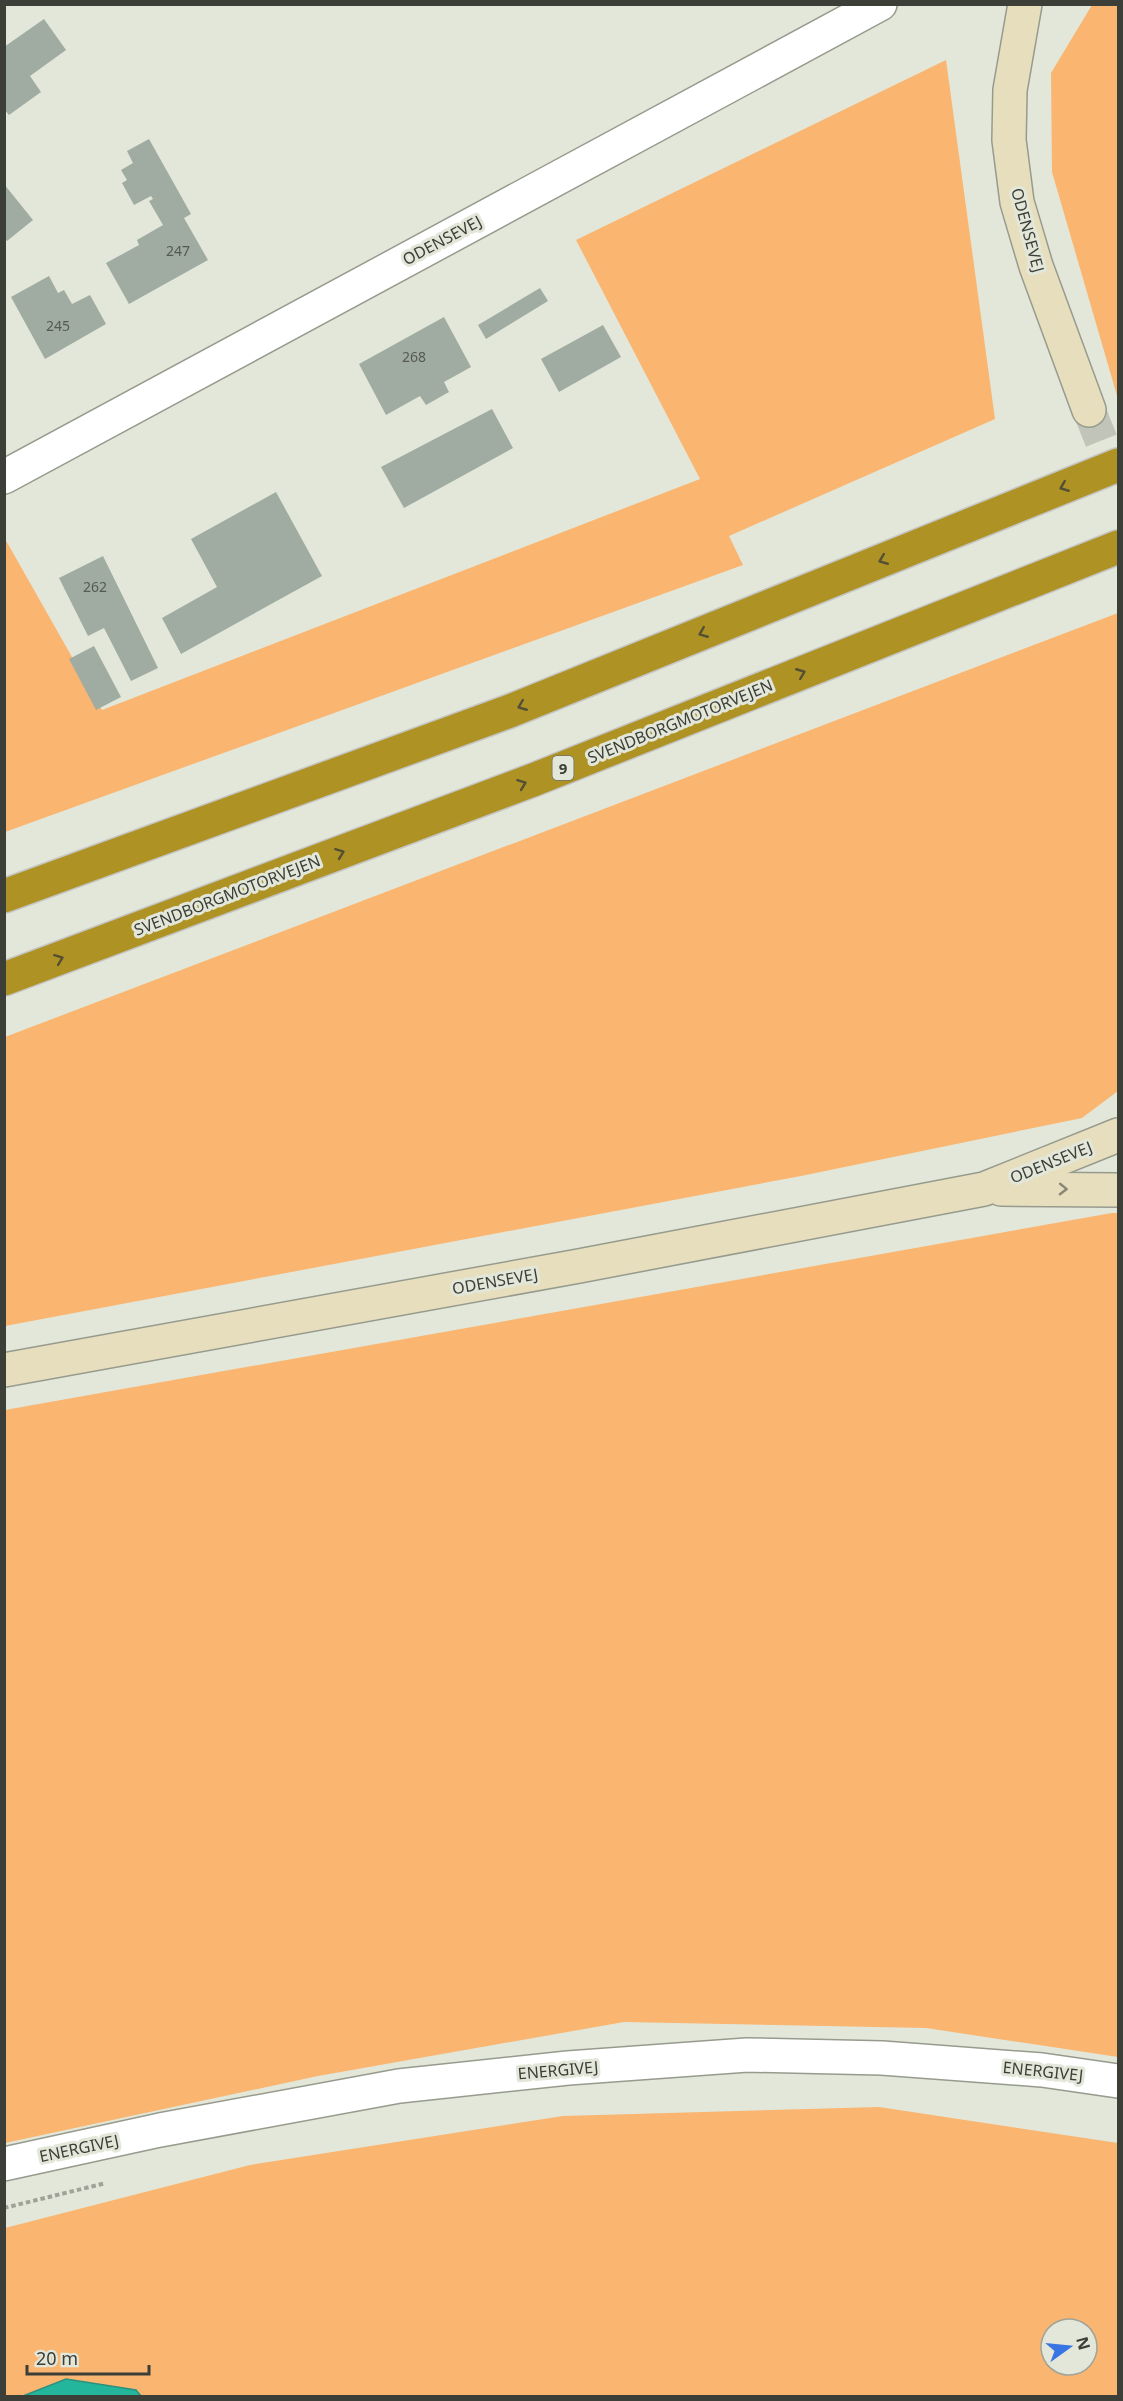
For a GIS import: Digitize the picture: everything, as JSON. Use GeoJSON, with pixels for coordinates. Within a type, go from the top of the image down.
{"type":"FeatureCollection","features":[{"type":"Feature","properties":{"kind":"highway"},"geometry":{"type":"LineString","coordinates":[[4,896],[510,711],[1119,465]]}},
{"type":"Feature","properties":{"kind":"highway","name":"SVENDBORGMOTORVEJEN"},"geometry":{"type":"LineString","coordinates":[[4,979],[533,780],[1119,547]]}},
{"type":"Feature","properties":{"kind":"main road","name":"ODENSEVEJ"},"geometry":{"type":"LineString","coordinates":[[1022,5],[1010,90],[1009,140],[1017,202],[1036,266],[1089,410]]}},
{"type":"Feature","properties":{"kind":"main road","name":"ODENSEVEJ"},"geometry":{"type":"LineString","coordinates":[[4,1370],[579,1266],[984,1189],[1119,1135]]}},
{"type":"Feature","properties":{"kind":"main road","name":"ODENSEVEJ"},"geometry":{"type":"LineString","coordinates":[[984,1189],[1119,1190]]}},
{"type":"Feature","properties":{"kind":"street","name":"ODENSEVEJ"},"geometry":{"type":"LineString","coordinates":[[4,477],[880,4]]}},
{"type":"Feature","properties":{"kind":"street","name":"ENERGIVEJ"},"geometry":{"type":"LineString","coordinates":[[4,2164],[160,2130],[399,2086],[568,2068],[747,2055],[882,2058],[1042,2070],[1119,2080]]}},
{"type":"Feature","properties":{"kind":"path"},"geometry":{"type":"LineString","coordinates":[[4,2208],[117,2181]]}},
{"type":"Feature","properties":{"kind":"shaded area"},"geometry":{"type":"Polygon","coordinates":[[[1092,5],[1118,5],[1118,399],[1052,172],[1051,73],[1092,5]]]}},
{"type":"Feature","properties":{"kind":"shaded area"},"geometry":{"type":"Polygon","coordinates":[[[946,60],[995,419],[729,536],[743,565],[5,832],[4,537],[102,710],[700,479],[576,240],[946,60]]]}},
{"type":"Feature","properties":{"kind":"shaded area"},"geometry":{"type":"Polygon","coordinates":[[[1118,613],[1118,1091],[1082,1118],[801,1176],[5,1326],[5,1037],[1118,613]]]}},
{"type":"Feature","properties":{"kind":"shaded area"},"geometry":{"type":"Polygon","coordinates":[[[1118,1213],[1118,2057],[926,2028],[624,2022],[318,2076],[5,2143],[5,1410],[1118,1213]]]}},
{"type":"Feature","properties":{"kind":"shaded area"},"geometry":{"type":"Polygon","coordinates":[[[879,2107],[1118,2143],[1118,2396],[5,2396],[5,2228],[250,2165],[563,2116],[879,2107]]]}},
{"type":"Feature","properties":{"kind":"water"},"geometry":{"type":"Polygon","coordinates":[[[66,2379],[136,2390],[141,2396],[23,2396],[66,2379]]]}},
{"type":"Feature","properties":{"kind":"building"},"geometry":{"type":"Polygon","coordinates":[[[44,19],[66,50],[30,76],[41,92],[9,115],[4,109],[4,47],[44,19]]]}},
{"type":"Feature","properties":{"kind":"building"},"geometry":{"type":"Polygon","coordinates":[[[149,139],[191,214],[184,218],[208,260],[129,304],[106,263],[139,245],[137,240],[163,225],[149,201],[153,199],[151,196],[134,205],[122,183],[127,180],[121,170],[133,163],[127,151],[149,139]]]}},
{"type":"Feature","properties":{"kind":"building"},"geometry":{"type":"Polygon","coordinates":[[[4,184],[33,220],[7,241],[4,237],[4,184]]]}},
{"type":"Feature","properties":{"kind":"building"},"geometry":{"type":"Polygon","coordinates":[[[49,276],[58,293],[64,290],[72,304],[90,295],[106,324],[45,359],[11,297],[49,276]]]}},
{"type":"Feature","properties":{"kind":"building"},"geometry":{"type":"Polygon","coordinates":[[[540,288],[548,301],[486,339],[478,325],[540,288]]]}},
{"type":"Feature","properties":{"kind":"building"},"geometry":{"type":"Polygon","coordinates":[[[444,317],[471,367],[444,382],[449,392],[426,405],[420,396],[386,415],[359,364],[444,317]]]}},
{"type":"Feature","properties":{"kind":"building"},"geometry":{"type":"Polygon","coordinates":[[[603,325],[621,357],[559,392],[541,359],[603,325]]]}},
{"type":"Feature","properties":{"kind":"building"},"geometry":{"type":"Polygon","coordinates":[[[492,409],[513,448],[404,508],[381,467],[492,409]]]}},
{"type":"Feature","properties":{"kind":"building"},"geometry":{"type":"Polygon","coordinates":[[[276,492],[322,576],[181,654],[162,618],[217,587],[191,539],[276,492]]]}},
{"type":"Feature","properties":{"kind":"building"},"geometry":{"type":"Polygon","coordinates":[[[103,556],[158,668],[131,681],[104,628],[88,636],[59,578],[103,556]]]}},
{"type":"Feature","properties":{"kind":"building"},"geometry":{"type":"Polygon","coordinates":[[[94,646],[121,697],[96,710],[69,659],[94,646]]]}},
{"type":"Feature","properties":{"kind":"tunnel"},"geometry":{"type":"LineString","coordinates":[[1089,410],[1118,482]]}}]}
